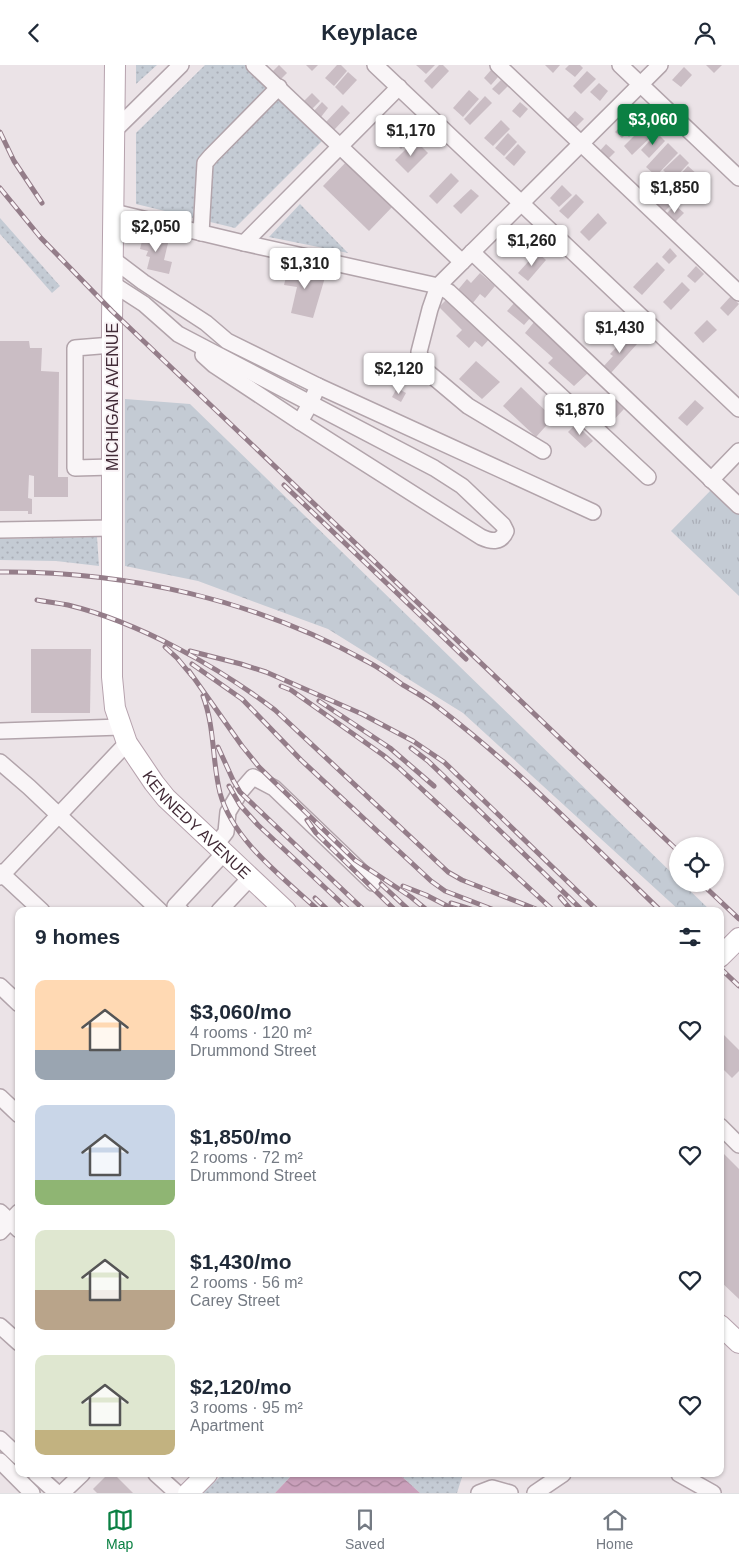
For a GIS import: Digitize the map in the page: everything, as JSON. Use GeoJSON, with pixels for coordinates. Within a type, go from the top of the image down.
{"type":"FeatureCollection","features":[{"type":"Feature","properties":{"kind":"main road","name":"MICHIGAN AVENUE"},"geometry":{"type":"LineString","coordinates":[[115,65],[112,345],[112,677],[116,708],[124,735]]}},
{"type":"Feature","properties":{"kind":"main road","name":"KENNEDY AVENUE"},"geometry":{"type":"LineString","coordinates":[[124,735],[135,757],[166,798],[282,907]]}},
{"type":"Feature","properties":{"kind":"main road"},"geometry":{"type":"LineString","coordinates":[[724,953],[739,938]]}},
{"type":"Feature","properties":{"kind":"main road"},"geometry":{"type":"LineString","coordinates":[[724,1329],[739,1343]]}},
{"type":"Feature","properties":{"kind":"main road"},"geometry":{"type":"LineString","coordinates":[[188,1493],[204,1477]]}},
{"type":"Feature","properties":{"kind":"street"},"geometry":{"type":"LineString","coordinates":[[115,130],[181,65]]}},
{"type":"Feature","properties":{"kind":"street"},"geometry":{"type":"LineString","coordinates":[[254,65],[739,506]]}},
{"type":"Feature","properties":{"kind":"street"},"geometry":{"type":"LineString","coordinates":[[375,65],[739,409]]}},
{"type":"Feature","properties":{"kind":"street"},"geometry":{"type":"LineString","coordinates":[[498,65],[739,293]]}},
{"type":"Feature","properties":{"kind":"street"},"geometry":{"type":"LineString","coordinates":[[620,65],[739,178]]}},
{"type":"Feature","properties":{"kind":"street"},"geometry":{"type":"LineString","coordinates":[[543,451],[468,406],[424,369],[419,351],[430,309],[438,286],[660,65]]}},
{"type":"Feature","properties":{"kind":"street"},"geometry":{"type":"LineString","coordinates":[[202,233],[205,163],[279,87]]}},
{"type":"Feature","properties":{"kind":"street"},"geometry":{"type":"LineString","coordinates":[[244,243],[399,87]]}},
{"type":"Feature","properties":{"kind":"street"},"geometry":{"type":"LineString","coordinates":[[114,212],[438,286],[449,292],[648,477]]}},
{"type":"Feature","properties":{"kind":"street"},"geometry":{"type":"LineString","coordinates":[[114,260],[143,282],[206,323],[226,341],[318,386],[593,513]]}},
{"type":"Feature","properties":{"kind":"street"},"geometry":{"type":"LineString","coordinates":[[113,284],[144,304],[178,334],[214,365],[300,422],[481,537],[489,541],[497,541],[504,537],[506,531],[503,525],[462,486],[419,459],[178,334]]}},
{"type":"Feature","properties":{"kind":"street"},"geometry":{"type":"LineString","coordinates":[[112,345],[75,348],[75,468],[112,467]]}},
{"type":"Feature","properties":{"kind":"street"},"geometry":{"type":"LineString","coordinates":[[300,422],[318,386]]}},
{"type":"Feature","properties":{"kind":"street"},"geometry":{"type":"LineString","coordinates":[[711,479],[739,451]]}},
{"type":"Feature","properties":{"kind":"street"},"geometry":{"type":"LineString","coordinates":[[0,530],[112,529]]}},
{"type":"Feature","properties":{"kind":"street"},"geometry":{"type":"LineString","coordinates":[[0,731],[124,735]]}},
{"type":"Feature","properties":{"kind":"street"},"geometry":{"type":"LineString","coordinates":[[37,907],[1,875],[59,815],[124,735]]}},
{"type":"Feature","properties":{"kind":"street"},"geometry":{"type":"LineString","coordinates":[[0,762],[156,907]]}},
{"type":"Feature","properties":{"kind":"street"},"geometry":{"type":"LineString","coordinates":[[176,907],[175,906],[220,849],[226,832],[228,812],[253,777],[274,788],[373,883]]}},
{"type":"Feature","properties":{"kind":"street"},"geometry":{"type":"LineString","coordinates":[[227,907],[250,878]]}},
{"type":"Feature","properties":{"kind":"street"},"geometry":{"type":"LineString","coordinates":[[0,986],[15,1000]]}},
{"type":"Feature","properties":{"kind":"street"},"geometry":{"type":"LineString","coordinates":[[0,1097],[15,1111]]}},
{"type":"Feature","properties":{"kind":"street"},"geometry":{"type":"LineString","coordinates":[[724,1130],[739,1145]]}},
{"type":"Feature","properties":{"kind":"street"},"geometry":{"type":"LineString","coordinates":[[0,1326],[15,1339]]}},
{"type":"Feature","properties":{"kind":"street"},"geometry":{"type":"LineString","coordinates":[[0,1439],[15,1453]]}},
{"type":"Feature","properties":{"kind":"street"},"geometry":{"type":"LineString","coordinates":[[0,1461],[15,1476]]}},
{"type":"Feature","properties":{"kind":"street"},"geometry":{"type":"LineString","coordinates":[[16,1477],[32,1493]]}},
{"type":"Feature","properties":{"kind":"street"},"geometry":{"type":"LineString","coordinates":[[39,1477],[56,1493]]}},
{"type":"Feature","properties":{"kind":"street"},"geometry":{"type":"LineString","coordinates":[[62,1493],[79,1477]]}},
{"type":"Feature","properties":{"kind":"street"},"geometry":{"type":"LineString","coordinates":[[159,1477],[176,1493]]}},
{"type":"Feature","properties":{"kind":"street"},"geometry":{"type":"LineString","coordinates":[[535,1493],[559,1477]]}},
{"type":"Feature","properties":{"kind":"street"},"geometry":{"type":"LineString","coordinates":[[684,1477],[713,1493]]}},
{"type":"Feature","properties":{"kind":"street"},"geometry":{"type":"LineString","coordinates":[[478,1493],[492,1488],[510,1493]]}},
{"type":"Feature","properties":{"kind":"green space"},"geometry":{"type":"Polygon","coordinates":[[[136,65],[157,65],[136,84],[136,65]]]}},
{"type":"Feature","properties":{"kind":"green space"},"geometry":{"type":"Polygon","coordinates":[[[205,65],[251,65],[328,135],[235,228],[136,204],[136,133],[205,65]]]}},
{"type":"Feature","properties":{"kind":"green space"},"geometry":{"type":"Polygon","coordinates":[[[300,204],[348,253],[269,237],[300,204]]]}},
{"type":"Feature","properties":{"kind":"green space"},"geometry":{"type":"Polygon","coordinates":[[[0,218],[60,286],[52,293],[0,234],[0,218]]]}},
{"type":"Feature","properties":{"kind":"green space"},"geometry":{"type":"Polygon","coordinates":[[[125,399],[190,404],[669,870],[669,892],[691,892],[707,907],[676,907],[463,713],[328,629],[198,581],[125,566],[125,399]]]}},
{"type":"Feature","properties":{"kind":"green space"},"geometry":{"type":"Polygon","coordinates":[[[713,488],[739,511],[739,596],[671,531],[713,488]]]}},
{"type":"Feature","properties":{"kind":"green space"},"geometry":{"type":"Polygon","coordinates":[[[97,537],[99,566],[56,561],[0,560],[0,539],[97,537]]]}},
{"type":"Feature","properties":{"kind":"green space"},"geometry":{"type":"Polygon","coordinates":[[[220,1477],[290,1477],[275,1493],[203,1493],[220,1477]]]}},
{"type":"Feature","properties":{"kind":"green space"},"geometry":{"type":"Polygon","coordinates":[[[402,1477],[462,1477],[457,1493],[420,1493],[402,1477]]]}},
{"type":"Feature","properties":{"kind":"water"},"geometry":{"type":"Polygon","coordinates":[[[290,1477],[402,1477],[420,1493],[275,1493],[290,1477]]]}},
{"type":"Feature","properties":{"kind":"building"},"geometry":{"type":"Polygon","coordinates":[[[279,65],[287,73],[279,81],[271,73],[279,65]]]}},
{"type":"Feature","properties":{"kind":"building"},"geometry":{"type":"Polygon","coordinates":[[[306,65],[318,65],[312,71],[306,65]]]}},
{"type":"Feature","properties":{"kind":"building"},"geometry":{"type":"Polygon","coordinates":[[[337,65],[341,65],[347,71],[334,86],[325,78],[337,65]]]}},
{"type":"Feature","properties":{"kind":"building"},"geometry":{"type":"Polygon","coordinates":[[[416,65],[435,65],[426,74],[416,65]]]}},
{"type":"Feature","properties":{"kind":"building"},"geometry":{"type":"Polygon","coordinates":[[[439,65],[443,65],[449,71],[432,89],[424,81],[439,65]]]}},
{"type":"Feature","properties":{"kind":"building"},"geometry":{"type":"Polygon","coordinates":[[[545,65],[560,65],[553,73],[545,65]]]}},
{"type":"Feature","properties":{"kind":"building"},"geometry":{"type":"Polygon","coordinates":[[[569,65],[580,65],[583,68],[575,77],[565,69],[569,65]]]}},
{"type":"Feature","properties":{"kind":"building"},"geometry":{"type":"Polygon","coordinates":[[[706,65],[722,65],[714,73],[706,65]]]}},
{"type":"Feature","properties":{"kind":"building"},"geometry":{"type":"Polygon","coordinates":[[[684,67],[692,75],[681,87],[672,80],[684,67]]]}},
{"type":"Feature","properties":{"kind":"building"},"geometry":{"type":"Polygon","coordinates":[[[491,70],[498,77],[491,85],[484,78],[491,70]]]}},
{"type":"Feature","properties":{"kind":"building"},"geometry":{"type":"Polygon","coordinates":[[[587,71],[596,79],[581,94],[573,86],[587,71]]]}},
{"type":"Feature","properties":{"kind":"building"},"geometry":{"type":"Polygon","coordinates":[[[348,72],[357,80],[343,95],[335,87],[348,72]]]}},
{"type":"Feature","properties":{"kind":"building"},"geometry":{"type":"Polygon","coordinates":[[[501,80],[508,86],[499,95],[492,89],[501,80]]]}},
{"type":"Feature","properties":{"kind":"building"},"geometry":{"type":"Polygon","coordinates":[[[599,83],[608,91],[600,101],[590,92],[599,83]]]}},
{"type":"Feature","properties":{"kind":"building"},"geometry":{"type":"Polygon","coordinates":[[[469,90],[479,99],[463,117],[453,108],[469,90]]]}},
{"type":"Feature","properties":{"kind":"building"},"geometry":{"type":"Polygon","coordinates":[[[312,93],[320,101],[312,109],[304,101],[312,93]]]}},
{"type":"Feature","properties":{"kind":"building"},"geometry":{"type":"Polygon","coordinates":[[[485,96],[492,103],[470,125],[464,119],[485,96]]]}},
{"type":"Feature","properties":{"kind":"building"},"geometry":{"type":"Polygon","coordinates":[[[322,102],[328,108],[321,117],[314,111],[322,102]]]}},
{"type":"Feature","properties":{"kind":"building"},"geometry":{"type":"Polygon","coordinates":[[[520,102],[528,109],[520,118],[512,111],[520,102]]]}},
{"type":"Feature","properties":{"kind":"building"},"geometry":{"type":"Polygon","coordinates":[[[342,105],[350,113],[334,130],[326,122],[342,105]]]}},
{"type":"Feature","properties":{"kind":"building"},"geometry":{"type":"Polygon","coordinates":[[[575,111],[584,119],[574,129],[565,122],[575,111]]]}},
{"type":"Feature","properties":{"kind":"building"},"geometry":{"type":"Polygon","coordinates":[[[636,111],[645,121],[629,137],[626,134],[622,138],[615,132],[636,111]]]}},
{"type":"Feature","properties":{"kind":"building"},"geometry":{"type":"Polygon","coordinates":[[[501,120],[510,129],[493,146],[484,138],[501,120]]]}},
{"type":"Feature","properties":{"kind":"building"},"geometry":{"type":"Polygon","coordinates":[[[410,122],[419,130],[401,149],[393,141],[410,122]]]}},
{"type":"Feature","properties":{"kind":"building"},"geometry":{"type":"Polygon","coordinates":[[[647,123],[656,132],[632,155],[624,146],[647,123]]]}},
{"type":"Feature","properties":{"kind":"building"},"geometry":{"type":"Polygon","coordinates":[[[508,133],[517,142],[504,156],[495,148],[508,133]]]}},
{"type":"Feature","properties":{"kind":"building"},"geometry":{"type":"Polygon","coordinates":[[[657,133],[665,141],[649,158],[641,150],[657,133]]]}},
{"type":"Feature","properties":{"kind":"building"},"geometry":{"type":"Polygon","coordinates":[[[415,140],[428,153],[408,173],[395,160],[415,140]]]}},
{"type":"Feature","properties":{"kind":"building"},"geometry":{"type":"Polygon","coordinates":[[[668,143],[678,153],[656,176],[646,167],[668,143]]]}},
{"type":"Feature","properties":{"kind":"building"},"geometry":{"type":"Polygon","coordinates":[[[518,144],[526,152],[514,166],[505,158],[518,144]]]}},
{"type":"Feature","properties":{"kind":"building"},"geometry":{"type":"Polygon","coordinates":[[[606,144],[615,152],[605,162],[597,154],[606,144]]]}},
{"type":"Feature","properties":{"kind":"building"},"geometry":{"type":"Polygon","coordinates":[[[680,154],[689,163],[673,180],[663,170],[680,154]]]}},
{"type":"Feature","properties":{"kind":"building"},"geometry":{"type":"Polygon","coordinates":[[[350,158],[396,203],[369,231],[323,186],[350,158]]]}},
{"type":"Feature","properties":{"kind":"building"},"geometry":{"type":"Polygon","coordinates":[[[688,166],[699,176],[686,190],[675,180],[688,166]]]}},
{"type":"Feature","properties":{"kind":"building"},"geometry":{"type":"Polygon","coordinates":[[[451,173],[459,181],[437,204],[429,196],[451,173]]]}},
{"type":"Feature","properties":{"kind":"building"},"geometry":{"type":"Polygon","coordinates":[[[699,177],[709,187],[697,200],[686,191],[699,177]]]}},
{"type":"Feature","properties":{"kind":"building"},"geometry":{"type":"Polygon","coordinates":[[[562,185],[572,195],[559,207],[550,198],[562,185]]]}},
{"type":"Feature","properties":{"kind":"building"},"geometry":{"type":"Polygon","coordinates":[[[471,189],[479,196],[461,214],[453,206],[471,189]]]}},
{"type":"Feature","properties":{"kind":"building"},"geometry":{"type":"Polygon","coordinates":[[[662,193],[673,203],[663,213],[653,204],[662,193]]]}},
{"type":"Feature","properties":{"kind":"building"},"geometry":{"type":"Polygon","coordinates":[[[576,194],[584,202],[568,219],[559,211],[576,194]]]}},
{"type":"Feature","properties":{"kind":"building"},"geometry":{"type":"Polygon","coordinates":[[[675,205],[684,213],[675,222],[666,214],[675,205]]]}},
{"type":"Feature","properties":{"kind":"building"},"geometry":{"type":"Polygon","coordinates":[[[598,213],[607,223],[589,241],[580,232],[598,213]]]}},
{"type":"Feature","properties":{"kind":"building"},"geometry":{"type":"Polygon","coordinates":[[[144,233],[169,239],[164,260],[172,262],[169,274],[147,269],[150,257],[146,256],[148,251],[140,249],[144,233]]]}},
{"type":"Feature","properties":{"kind":"building"},"geometry":{"type":"Polygon","coordinates":[[[670,248],[677,256],[669,264],[662,257],[670,248]]]}},
{"type":"Feature","properties":{"kind":"building"},"geometry":{"type":"Polygon","coordinates":[[[537,252],[546,260],[528,281],[518,273],[537,252]]]}},
{"type":"Feature","properties":{"kind":"building"},"geometry":{"type":"Polygon","coordinates":[[[657,262],[665,270],[642,295],[633,287],[657,262]]]}},
{"type":"Feature","properties":{"kind":"building"},"geometry":{"type":"Polygon","coordinates":[[[289,265],[326,274],[313,318],[291,313],[297,287],[284,285],[289,265]]]}},
{"type":"Feature","properties":{"kind":"building"},"geometry":{"type":"Polygon","coordinates":[[[696,266],[704,274],[695,283],[687,276],[696,266]]]}},
{"type":"Feature","properties":{"kind":"building"},"geometry":{"type":"Polygon","coordinates":[[[480,273],[495,286],[485,298],[480,294],[472,304],[457,291],[467,279],[471,283],[480,273]]]}},
{"type":"Feature","properties":{"kind":"building"},"geometry":{"type":"Polygon","coordinates":[[[682,282],[690,290],[671,310],[663,302],[682,282]]]}},
{"type":"Feature","properties":{"kind":"building"},"geometry":{"type":"Polygon","coordinates":[[[450,296],[492,336],[482,347],[475,341],[469,348],[456,336],[462,330],[439,307],[450,296]]]}},
{"type":"Feature","properties":{"kind":"building"},"geometry":{"type":"Polygon","coordinates":[[[731,296],[739,304],[728,316],[720,308],[731,296]]]}},
{"type":"Feature","properties":{"kind":"building"},"geometry":{"type":"Polygon","coordinates":[[[515,302],[531,317],[524,325],[507,311],[515,302]]]}},
{"type":"Feature","properties":{"kind":"building"},"geometry":{"type":"Polygon","coordinates":[[[707,320],[717,330],[703,343],[694,333],[707,320]]]}},
{"type":"Feature","properties":{"kind":"building"},"geometry":{"type":"Polygon","coordinates":[[[535,321],[589,372],[574,386],[548,363],[553,358],[525,333],[535,321]]]}},
{"type":"Feature","properties":{"kind":"building"},"geometry":{"type":"Polygon","coordinates":[[[628,335],[637,344],[610,374],[603,367],[613,356],[610,354],[628,335]]]}},
{"type":"Feature","properties":{"kind":"building"},"geometry":{"type":"Polygon","coordinates":[[[0,341],[29,341],[30,348],[42,348],[41,371],[59,372],[58,477],[68,477],[68,497],[34,497],[34,476],[29,475],[28,498],[32,499],[32,514],[28,514],[28,511],[0,511],[0,341]]]}},
{"type":"Feature","properties":{"kind":"building"},"geometry":{"type":"Polygon","coordinates":[[[476,361],[500,382],[482,399],[459,379],[476,361]]]}},
{"type":"Feature","properties":{"kind":"building"},"geometry":{"type":"Polygon","coordinates":[[[521,387],[553,418],[536,437],[503,406],[521,387]]]}},
{"type":"Feature","properties":{"kind":"building"},"geometry":{"type":"Polygon","coordinates":[[[397,388],[406,393],[401,402],[392,397],[397,388]]]}},
{"type":"Feature","properties":{"kind":"building"},"geometry":{"type":"Polygon","coordinates":[[[613,398],[624,409],[607,427],[596,417],[613,398]]]}},
{"type":"Feature","properties":{"kind":"building"},"geometry":{"type":"Polygon","coordinates":[[[695,400],[704,408],[687,426],[678,418],[695,400]]]}},
{"type":"Feature","properties":{"kind":"building"},"geometry":{"type":"Polygon","coordinates":[[[576,424],[593,441],[585,448],[568,432],[576,424]]]}},
{"type":"Feature","properties":{"kind":"building"},"geometry":{"type":"Polygon","coordinates":[[[31,649],[91,649],[90,713],[31,713],[31,649]]]}},
{"type":"Feature","properties":{"kind":"building"},"geometry":{"type":"Polygon","coordinates":[[[724,1035],[739,1050],[739,1071],[732,1078],[724,1070],[724,1035]]]}},
{"type":"Feature","properties":{"kind":"building"},"geometry":{"type":"Polygon","coordinates":[[[724,1154],[739,1169],[739,1299],[724,1285],[724,1154]]]}},
{"type":"Feature","properties":{"kind":"building"},"geometry":{"type":"Polygon","coordinates":[[[105,1477],[117,1477],[133,1493],[97,1493],[93,1489],[105,1477]]]}},
{"type":"Feature","properties":{"kind":"railway"},"geometry":{"type":"LineString","coordinates":[[0,132],[14,161],[42,203]]}},
{"type":"Feature","properties":{"kind":"railway"},"geometry":{"type":"LineString","coordinates":[[0,188],[41,238],[112,311],[669,842]]}},
{"type":"Feature","properties":{"kind":"railway"},"geometry":{"type":"LineString","coordinates":[[284,485],[466,659]]}},
{"type":"Feature","properties":{"kind":"railway"},"geometry":{"type":"LineString","coordinates":[[0,572],[48,573],[95,577],[190,593],[236,606],[325,640],[381,670],[435,705],[469,731],[553,807],[657,907]]}},
{"type":"Feature","properties":{"kind":"railway"},"geometry":{"type":"LineString","coordinates":[[37,600],[68,605],[122,622],[176,647],[228,677],[275,710],[448,872],[462,880],[531,907]]}},
{"type":"Feature","properties":{"kind":"railway"},"geometry":{"type":"LineString","coordinates":[[165,647],[192,676]]}},
{"type":"Feature","properties":{"kind":"railway"},"geometry":{"type":"LineString","coordinates":[[190,651],[266,672],[362,714],[413,741],[444,762],[594,907]]}},
{"type":"Feature","properties":{"kind":"railway"},"geometry":{"type":"LineString","coordinates":[[192,664],[242,699],[301,760],[431,881],[445,891],[487,907]]}},
{"type":"Feature","properties":{"kind":"railway"},"geometry":{"type":"LineString","coordinates":[[189,671],[259,767],[355,860],[423,907]]}},
{"type":"Feature","properties":{"kind":"railway"},"geometry":{"type":"LineString","coordinates":[[281,686],[291,690],[399,768],[550,907]]}},
{"type":"Feature","properties":{"kind":"railway"},"geometry":{"type":"LineString","coordinates":[[203,696],[210,720],[217,781],[227,810],[236,827],[261,858],[315,907]]}},
{"type":"Feature","properties":{"kind":"railway"},"geometry":{"type":"LineString","coordinates":[[319,701],[390,748],[434,786]]}},
{"type":"Feature","properties":{"kind":"railway"},"geometry":{"type":"LineString","coordinates":[[218,747],[240,792],[361,907]]}},
{"type":"Feature","properties":{"kind":"railway"},"geometry":{"type":"LineString","coordinates":[[411,748],[428,761],[579,907]]}},
{"type":"Feature","properties":{"kind":"railway"},"geometry":{"type":"LineString","coordinates":[[229,786],[240,805],[258,825],[346,907]]}},
{"type":"Feature","properties":{"kind":"railway"},"geometry":{"type":"LineString","coordinates":[[307,820],[316,833],[392,907]]}},
{"type":"Feature","properties":{"kind":"railway"},"geometry":{"type":"LineString","coordinates":[[381,884],[406,907]]}},
{"type":"Feature","properties":{"kind":"railway"},"geometry":{"type":"LineString","coordinates":[[403,886],[449,907]]}},
{"type":"Feature","properties":{"kind":"railway"},"geometry":{"type":"LineString","coordinates":[[710,892],[739,919]]}},
{"type":"Feature","properties":{"kind":"railway"},"geometry":{"type":"LineString","coordinates":[[560,897],[569,907]]}},
{"type":"Feature","properties":{"kind":"railway"},"geometry":{"type":"LineString","coordinates":[[315,898],[325,907]]}},
{"type":"Feature","properties":{"kind":"railway"},"geometry":{"type":"LineString","coordinates":[[451,903],[464,907]]}},
{"type":"Feature","properties":{"kind":"railway"},"geometry":{"type":"LineString","coordinates":[[724,972],[739,986]]}}]}
